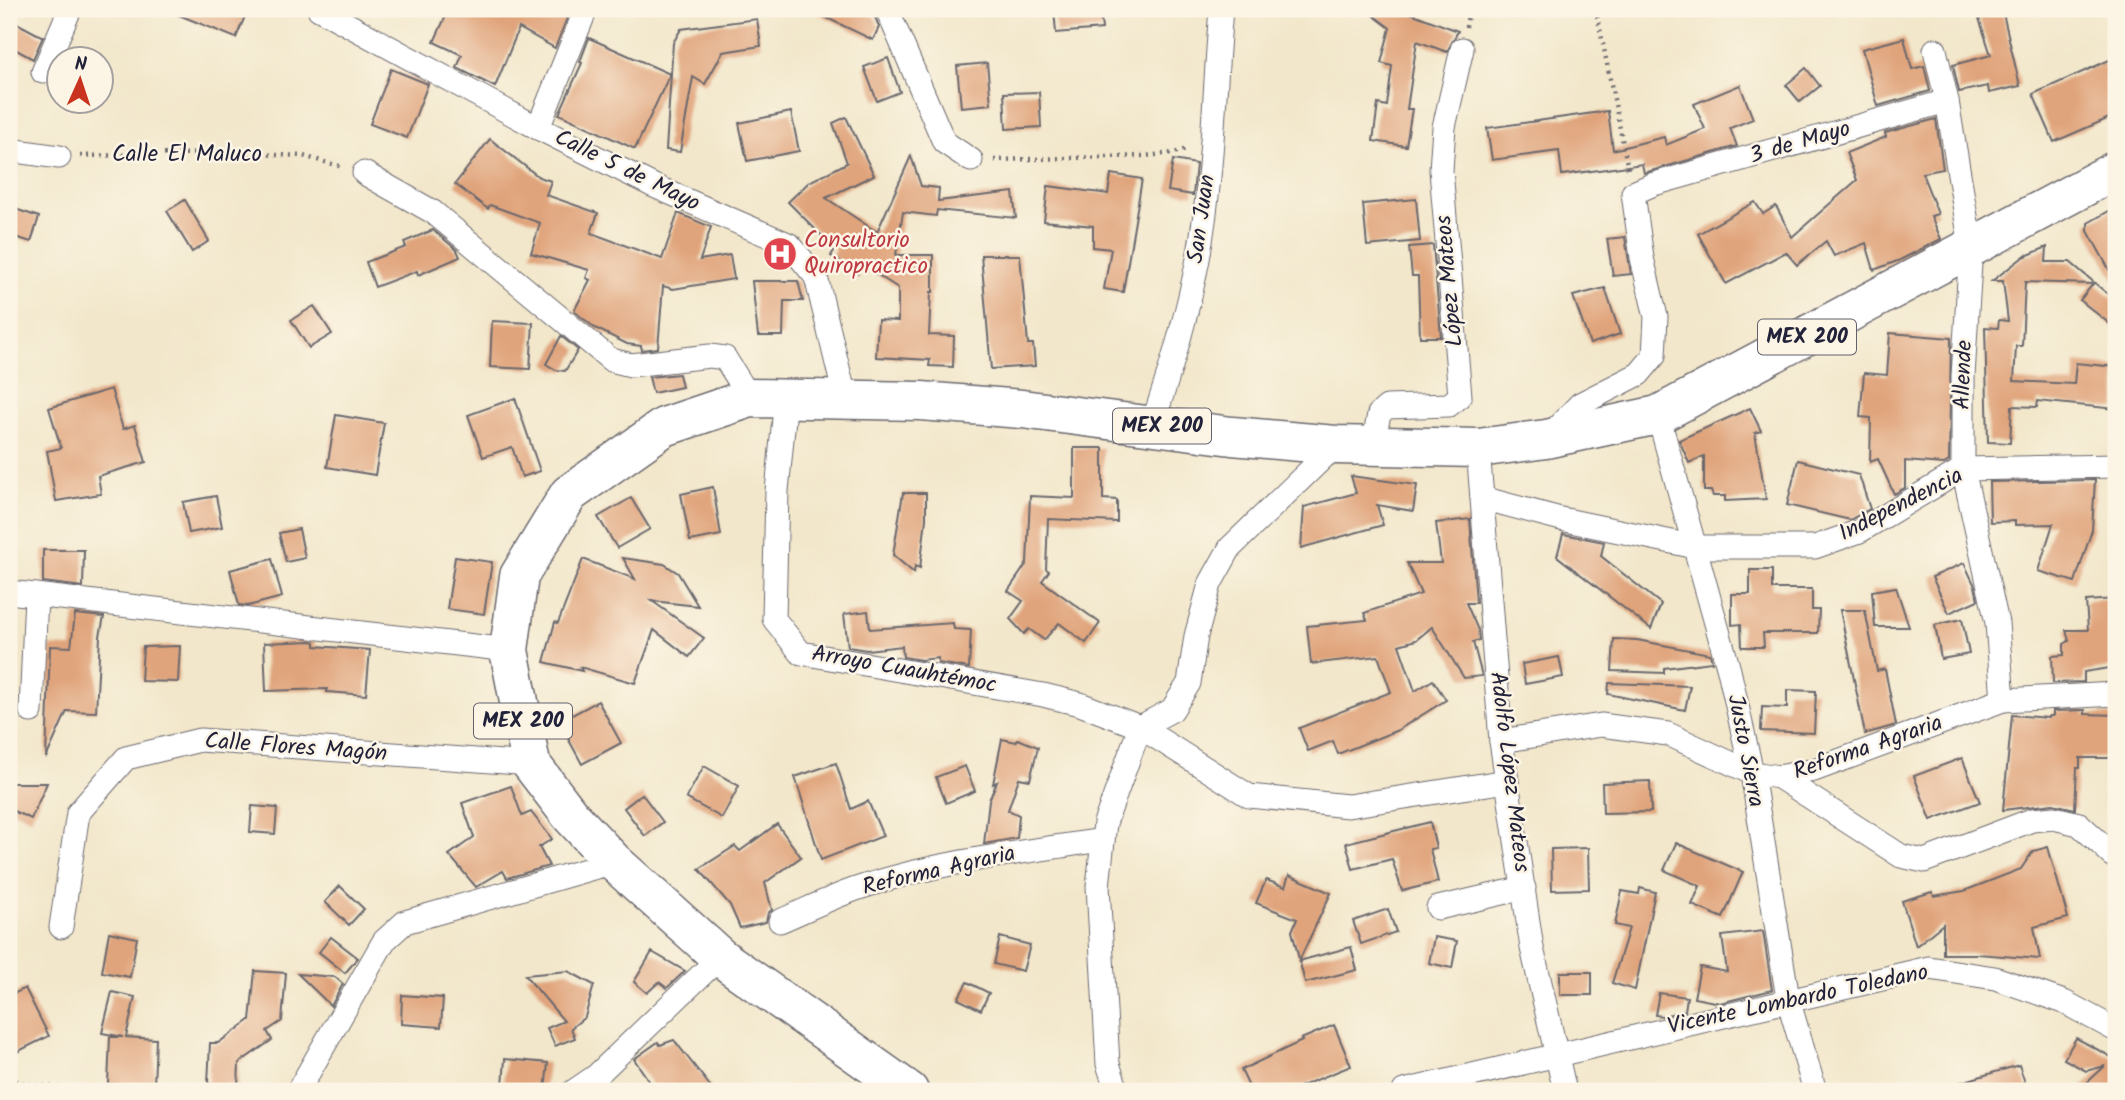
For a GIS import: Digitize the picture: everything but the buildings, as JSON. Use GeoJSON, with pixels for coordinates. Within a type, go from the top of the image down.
{"type":"FeatureCollection","features":[{"type":"Feature","properties":{"kind":"highway","name":"MEX 200"},"geometry":{"type":"LineString","coordinates":[[909,1091],[720,957],[614,862],[570,815],[531,764],[509,650],[519,576],[569,494],[664,427],[768,398],[946,403],[1022,409],[1232,436],[1336,445],[1478,449],[1546,439],[1658,415],[2116,170]]}},
{"type":"Feature","properties":{"kind":"street"},"geometry":{"type":"LineString","coordinates":[[43,72],[70,9]]}},
{"type":"Feature","properties":{"kind":"street","name":"Calle 5 de Mayo"},"geometry":{"type":"LineString","coordinates":[[319,9],[538,128],[654,187],[790,245],[816,277],[846,401]]}},
{"type":"Feature","properties":{"kind":"street"},"geometry":{"type":"LineString","coordinates":[[362,33],[364,9]]}},
{"type":"Feature","properties":{"kind":"street"},"geometry":{"type":"LineString","coordinates":[[538,128],[586,9]]}},
{"type":"Feature","properties":{"kind":"street"},"geometry":{"type":"LineString","coordinates":[[887,9],[944,142],[971,160]]}},
{"type":"Feature","properties":{"kind":"street","name":"San Juan"},"geometry":{"type":"LineString","coordinates":[[1152,425],[1171,370],[1198,259],[1212,141],[1221,9]]}},
{"type":"Feature","properties":{"kind":"street","name":"López Mateos"},"geometry":{"type":"LineString","coordinates":[[1373,446],[1379,414],[1387,407],[1449,405],[1460,396],[1441,170],[1444,127],[1462,49]]}},
{"type":"Feature","properties":{"kind":"street","name":"Allende"},"geometry":{"type":"LineString","coordinates":[[1935,50],[1947,101],[1971,247],[1963,376],[1963,469],[1997,623],[2003,700]]}},
{"type":"Feature","properties":{"kind":"street","name":"3 de Mayo"},"geometry":{"type":"LineString","coordinates":[[1633,194],[1654,184],[1947,101]]}},
{"type":"Feature","properties":{"kind":"street"},"geometry":{"type":"LineString","coordinates":[[9,150],[59,157]]}},
{"type":"Feature","properties":{"kind":"street"},"geometry":{"type":"LineString","coordinates":[[364,173],[433,212],[611,360],[631,365],[710,355],[725,358],[768,398]]}},
{"type":"Feature","properties":{"kind":"street"},"geometry":{"type":"LineString","coordinates":[[1546,439],[1580,404],[1639,374],[1654,356],[1656,317],[1642,258],[1633,194]]}},
{"type":"Feature","properties":{"kind":"street","name":"Arroyo Cuauhtémoc"},"geometry":{"type":"LineString","coordinates":[[768,398],[777,491],[774,619],[801,653],[1043,695],[1080,704],[1140,727]]}},
{"type":"Feature","properties":{"kind":"street","name":"Justo Sierra"},"geometry":{"type":"LineString","coordinates":[[1658,415],[1729,670],[1752,773],[1788,999],[1815,1091]]}},
{"type":"Feature","properties":{"kind":"street"},"geometry":{"type":"LineString","coordinates":[[1117,1091],[1108,1064],[1098,899],[1105,823],[1140,727],[1172,710],[1189,683],[1196,636],[1210,584],[1230,548],[1336,445]]}},
{"type":"Feature","properties":{"kind":"street","name":"Adolfo López Mateos"},"geometry":{"type":"LineString","coordinates":[[1478,449],[1501,741],[1532,948],[1565,1091]]}},
{"type":"Feature","properties":{"kind":"street","name":"Independencia"},"geometry":{"type":"LineString","coordinates":[[1482,498],[1561,519],[1696,547],[1815,547],[1860,531],[1963,469],[2116,466]]}},
{"type":"Feature","properties":{"kind":"street"},"geometry":{"type":"LineString","coordinates":[[9,592],[509,650]]}},
{"type":"Feature","properties":{"kind":"street"},"geometry":{"type":"LineString","coordinates":[[32,711],[36,595]]}},
{"type":"Feature","properties":{"kind":"street","name":"Reforma Agraria"},"geometry":{"type":"LineString","coordinates":[[1501,741],[1601,725],[1668,734],[1752,773],[1779,777],[1814,771],[2003,700],[2116,694]]}},
{"type":"Feature","properties":{"kind":"street"},"geometry":{"type":"LineString","coordinates":[[1140,727],[1249,796],[1348,806],[1507,781]]}},
{"type":"Feature","properties":{"kind":"street","name":"Calle Flores Magón"},"geometry":{"type":"LineString","coordinates":[[61,927],[78,813],[126,758],[200,740],[531,764]]}},
{"type":"Feature","properties":{"kind":"street"},"geometry":{"type":"LineString","coordinates":[[1779,777],[1900,856],[1924,862],[2032,820],[2054,818],[2079,824],[2116,858]]}},
{"type":"Feature","properties":{"kind":"street","name":"Reforma Agraria"},"geometry":{"type":"LineString","coordinates":[[780,921],[863,886],[905,874],[988,857],[1103,840]]}},
{"type":"Feature","properties":{"kind":"street"},"geometry":{"type":"LineString","coordinates":[[298,1091],[384,940],[405,922],[614,862]]}},
{"type":"Feature","properties":{"kind":"street"},"geometry":{"type":"LineString","coordinates":[[1438,908],[1524,888]]}},
{"type":"Feature","properties":{"kind":"street"},"geometry":{"type":"LineString","coordinates":[[574,1091],[601,1084],[720,957]]}},
{"type":"Feature","properties":{"kind":"street","name":"Vicente Lombardo Toledano"},"geometry":{"type":"LineString","coordinates":[[1404,1091],[1928,968],[1995,978],[2064,1002],[2116,1030]]}},
{"type":"Feature","properties":{"kind":"path"},"geometry":{"type":"LineString","coordinates":[[1596,9],[1633,194]]}},
{"type":"Feature","properties":{"kind":"path"},"geometry":{"type":"LineString","coordinates":[[971,160],[1144,156],[1174,153],[1212,141]]}},
{"type":"Feature","properties":{"kind":"path","name":"Calle El Maluco"},"geometry":{"type":"LineString","coordinates":[[59,157],[195,153],[303,156],[364,173]]}},
{"type":"Feature","properties":{"kind":"path"},"geometry":{"type":"LineString","coordinates":[[9,1078],[26,1084],[87,1091]]}},
{"type":"Feature","properties":{"kind":"place","name":"Consultorio Quiropractico"},"geometry":{"type":"Point","coordinates":[780,254]}}]}
